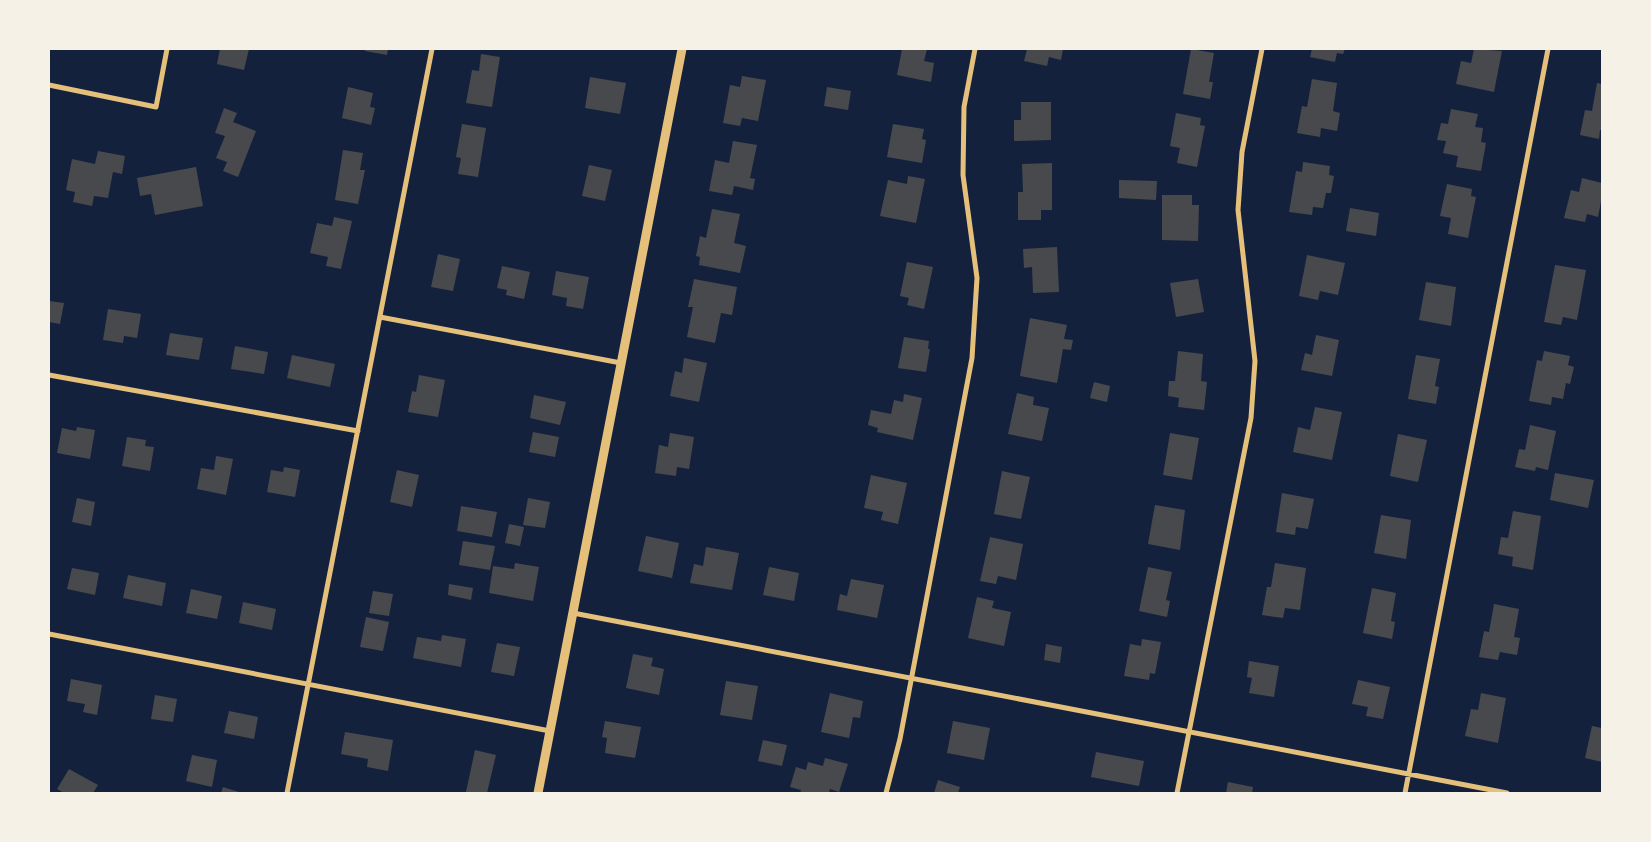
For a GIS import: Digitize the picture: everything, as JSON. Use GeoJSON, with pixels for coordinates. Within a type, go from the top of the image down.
{"type":"FeatureCollection","features":[{"type":"Feature","properties":{"kind":"street"},"geometry":{"type":"LineString","coordinates":[[49,85],[156,107],[167,49]]}},
{"type":"Feature","properties":{"kind":"street"},"geometry":{"type":"LineString","coordinates":[[287,793],[432,49]]}},
{"type":"Feature","properties":{"kind":"street"},"geometry":{"type":"LineString","coordinates":[[538,793],[682,49]]}},
{"type":"Feature","properties":{"kind":"street"},"geometry":{"type":"LineString","coordinates":[[886,793],[912,679],[972,358],[977,278],[963,175],[963,155],[964,106],[975,49]]}},
{"type":"Feature","properties":{"kind":"street"},"geometry":{"type":"LineString","coordinates":[[1177,793],[1251,418],[1255,361],[1238,210],[1242,152],[1262,49]]}},
{"type":"Feature","properties":{"kind":"street"},"geometry":{"type":"LineString","coordinates":[[1405,793],[1548,49]]}},
{"type":"Feature","properties":{"kind":"street"},"geometry":{"type":"LineString","coordinates":[[380,317],[621,363]]}},
{"type":"Feature","properties":{"kind":"street"},"geometry":{"type":"LineString","coordinates":[[49,375],[358,431]]}},
{"type":"Feature","properties":{"kind":"street"},"geometry":{"type":"LineString","coordinates":[[573,613],[1408,776],[1506,793]]}},
{"type":"Feature","properties":{"kind":"street"},"geometry":{"type":"LineString","coordinates":[[49,634],[550,731]]}},
{"type":"Feature","properties":{"kind":"building"},"geometry":{"type":"Polygon","coordinates":[[[220,49],[249,49],[244,70],[217,64],[220,49]]]}},
{"type":"Feature","properties":{"kind":"building"},"geometry":{"type":"Polygon","coordinates":[[[365,49],[388,49],[387,55],[365,51],[365,49]]]}},
{"type":"Feature","properties":{"kind":"building"},"geometry":{"type":"Polygon","coordinates":[[[902,49],[927,49],[924,61],[934,63],[931,82],[897,75],[902,49]]]}},
{"type":"Feature","properties":{"kind":"building"},"geometry":{"type":"Polygon","coordinates":[[[1027,49],[1063,49],[1061,60],[1049,57],[1047,66],[1024,61],[1027,49]]]}},
{"type":"Feature","properties":{"kind":"building"},"geometry":{"type":"Polygon","coordinates":[[[1191,49],[1214,53],[1209,82],[1213,82],[1210,99],[1183,94],[1191,49]]]}},
{"type":"Feature","properties":{"kind":"building"},"geometry":{"type":"Polygon","coordinates":[[[1312,49],[1345,49],[1343,54],[1337,53],[1335,62],[1310,57],[1312,49]]]}},
{"type":"Feature","properties":{"kind":"building"},"geometry":{"type":"Polygon","coordinates":[[[1474,49],[1502,51],[1494,92],[1456,84],[1461,61],[1471,63],[1474,49]]]}},
{"type":"Feature","properties":{"kind":"building"},"geometry":{"type":"Polygon","coordinates":[[[481,54],[500,57],[492,107],[466,103],[472,70],[479,71],[481,54]]]}},
{"type":"Feature","properties":{"kind":"building"},"geometry":{"type":"Polygon","coordinates":[[[742,76],[766,80],[758,121],[742,118],[740,126],[723,123],[730,85],[740,87],[742,76]]]}},
{"type":"Feature","properties":{"kind":"building"},"geometry":{"type":"Polygon","coordinates":[[[590,77],[626,83],[620,114],[585,108],[590,77]]]}},
{"type":"Feature","properties":{"kind":"building"},"geometry":{"type":"Polygon","coordinates":[[[1312,79],[1337,83],[1333,111],[1340,113],[1337,131],[1321,128],[1320,137],[1297,133],[1302,106],[1307,107],[1312,79]]]}},
{"type":"Feature","properties":{"kind":"building"},"geometry":{"type":"Polygon","coordinates":[[[1597,83],[1602,84],[1602,130],[1600,130],[1599,139],[1580,135],[1585,110],[1592,111],[1597,83]]]}},
{"type":"Feature","properties":{"kind":"building"},"geometry":{"type":"Polygon","coordinates":[[[348,87],[373,93],[370,107],[375,108],[371,125],[342,118],[348,87]]]}},
{"type":"Feature","properties":{"kind":"building"},"geometry":{"type":"Polygon","coordinates":[[[827,87],[851,91],[848,110],[824,106],[827,87]]]}},
{"type":"Feature","properties":{"kind":"building"},"geometry":{"type":"Polygon","coordinates":[[[1021,102],[1051,102],[1051,140],[1014,141],[1014,120],[1021,120],[1021,102]]]}},
{"type":"Feature","properties":{"kind":"building"},"geometry":{"type":"Polygon","coordinates":[[[224,108],[237,113],[233,122],[256,131],[238,177],[223,171],[227,162],[216,158],[225,136],[215,133],[224,108]]]}},
{"type":"Feature","properties":{"kind":"building"},"geometry":{"type":"Polygon","coordinates":[[[1451,109],[1478,114],[1475,127],[1483,128],[1481,142],[1486,143],[1481,171],[1456,167],[1458,156],[1443,153],[1446,141],[1437,140],[1441,123],[1448,124],[1451,109]]]}},
{"type":"Feature","properties":{"kind":"building"},"geometry":{"type":"Polygon","coordinates":[[[1176,113],[1201,118],[1200,125],[1205,126],[1197,167],[1177,163],[1180,148],[1170,146],[1176,113]]]}},
{"type":"Feature","properties":{"kind":"building"},"geometry":{"type":"Polygon","coordinates":[[[462,124],[486,128],[478,177],[458,174],[461,158],[456,157],[462,124]]]}},
{"type":"Feature","properties":{"kind":"building"},"geometry":{"type":"Polygon","coordinates":[[[893,124],[924,129],[922,139],[926,140],[922,163],[887,157],[893,124]]]}},
{"type":"Feature","properties":{"kind":"building"},"geometry":{"type":"Polygon","coordinates":[[[733,141],[757,145],[750,178],[755,179],[753,190],[734,186],[732,195],[709,191],[715,160],[729,163],[733,141]]]}},
{"type":"Feature","properties":{"kind":"building"},"geometry":{"type":"Polygon","coordinates":[[[343,150],[363,153],[360,170],[365,170],[358,204],[335,200],[343,150]]]}},
{"type":"Feature","properties":{"kind":"building"},"geometry":{"type":"Polygon","coordinates":[[[98,151],[125,156],[122,174],[113,172],[108,198],[94,196],[92,206],[73,202],[75,192],[66,190],[72,159],[95,164],[98,151]]]}},
{"type":"Feature","properties":{"kind":"building"},"geometry":{"type":"Polygon","coordinates":[[[1303,162],[1330,166],[1329,175],[1334,176],[1331,193],[1326,193],[1323,208],[1313,207],[1312,215],[1289,212],[1296,171],[1302,172],[1303,162]]]}},
{"type":"Feature","properties":{"kind":"building"},"geometry":{"type":"Polygon","coordinates":[[[1052,163],[1052,210],[1041,210],[1041,220],[1018,220],[1018,192],[1023,192],[1022,164],[1052,163]]]}},
{"type":"Feature","properties":{"kind":"building"},"geometry":{"type":"Polygon","coordinates":[[[589,165],[612,170],[605,201],[582,196],[589,165]]]}},
{"type":"Feature","properties":{"kind":"building"},"geometry":{"type":"Polygon","coordinates":[[[196,167],[203,206],[155,215],[151,194],[140,196],[137,178],[196,167]]]}},
{"type":"Feature","properties":{"kind":"building"},"geometry":{"type":"Polygon","coordinates":[[[908,176],[925,179],[916,223],[880,216],[888,180],[907,184],[908,176]]]}},
{"type":"Feature","properties":{"kind":"building"},"geometry":{"type":"Polygon","coordinates":[[[1582,178],[1602,183],[1602,196],[1598,217],[1587,214],[1585,222],[1564,218],[1571,190],[1579,192],[1582,178]]]}},
{"type":"Feature","properties":{"kind":"building"},"geometry":{"type":"Polygon","coordinates":[[[1119,180],[1157,181],[1156,200],[1119,198],[1119,180]]]}},
{"type":"Feature","properties":{"kind":"building"},"geometry":{"type":"Polygon","coordinates":[[[1447,184],[1472,189],[1471,196],[1476,197],[1468,238],[1448,234],[1451,218],[1440,216],[1447,184]]]}},
{"type":"Feature","properties":{"kind":"building"},"geometry":{"type":"Polygon","coordinates":[[[1162,195],[1192,195],[1192,205],[1199,205],[1198,241],[1162,240],[1162,195]]]}},
{"type":"Feature","properties":{"kind":"building"},"geometry":{"type":"Polygon","coordinates":[[[1350,208],[1379,213],[1376,236],[1346,231],[1350,208]]]}},
{"type":"Feature","properties":{"kind":"building"},"geometry":{"type":"Polygon","coordinates":[[[712,209],[740,214],[734,243],[746,246],[740,273],[699,265],[700,257],[696,256],[700,236],[706,238],[712,209]]]}},
{"type":"Feature","properties":{"kind":"building"},"geometry":{"type":"Polygon","coordinates":[[[334,217],[352,221],[341,269],[326,266],[328,257],[310,253],[317,223],[332,226],[334,217]]]}},
{"type":"Feature","properties":{"kind":"building"},"geometry":{"type":"Polygon","coordinates":[[[1057,247],[1059,292],[1033,293],[1032,267],[1024,268],[1023,249],[1057,247]]]}},
{"type":"Feature","properties":{"kind":"building"},"geometry":{"type":"Polygon","coordinates":[[[438,254],[460,259],[453,291],[431,287],[438,254]]]}},
{"type":"Feature","properties":{"kind":"building"},"geometry":{"type":"Polygon","coordinates":[[[1307,255],[1345,263],[1338,295],[1320,291],[1318,300],[1299,296],[1307,255]]]}},
{"type":"Feature","properties":{"kind":"building"},"geometry":{"type":"Polygon","coordinates":[[[907,262],[933,267],[924,309],[907,305],[909,298],[900,296],[907,262]]]}},
{"type":"Feature","properties":{"kind":"building"},"geometry":{"type":"Polygon","coordinates":[[[1555,265],[1586,270],[1577,320],[1563,317],[1561,325],[1544,322],[1555,265]]]}},
{"type":"Feature","properties":{"kind":"building"},"geometry":{"type":"Polygon","coordinates":[[[502,266],[530,272],[524,299],[506,295],[507,290],[497,288],[502,266]]]}},
{"type":"Feature","properties":{"kind":"building"},"geometry":{"type":"Polygon","coordinates":[[[556,271],[589,277],[583,309],[566,306],[567,298],[552,295],[556,271]]]}},
{"type":"Feature","properties":{"kind":"building"},"geometry":{"type":"Polygon","coordinates":[[[694,279],[737,287],[732,315],[721,313],[715,343],[687,337],[693,307],[688,307],[694,279]]]}},
{"type":"Feature","properties":{"kind":"building"},"geometry":{"type":"Polygon","coordinates":[[[1198,279],[1204,312],[1176,317],[1170,283],[1198,279]]]}},
{"type":"Feature","properties":{"kind":"building"},"geometry":{"type":"Polygon","coordinates":[[[1426,282],[1456,287],[1451,326],[1419,320],[1426,282]]]}},
{"type":"Feature","properties":{"kind":"building"},"geometry":{"type":"Polygon","coordinates":[[[49,301],[64,303],[60,324],[49,322],[49,301]]]}},
{"type":"Feature","properties":{"kind":"building"},"geometry":{"type":"Polygon","coordinates":[[[108,309],[141,314],[137,338],[124,336],[123,343],[103,340],[108,309]]]}},
{"type":"Feature","properties":{"kind":"building"},"geometry":{"type":"Polygon","coordinates":[[[1030,318],[1067,325],[1064,339],[1073,340],[1071,350],[1063,349],[1057,383],[1020,376],[1030,318]]]}},
{"type":"Feature","properties":{"kind":"building"},"geometry":{"type":"Polygon","coordinates":[[[170,333],[203,338],[199,360],[166,355],[170,333]]]}},
{"type":"Feature","properties":{"kind":"building"},"geometry":{"type":"Polygon","coordinates":[[[1316,335],[1339,340],[1332,376],[1301,370],[1305,353],[1312,355],[1316,335]]]}},
{"type":"Feature","properties":{"kind":"building"},"geometry":{"type":"Polygon","coordinates":[[[904,337],[929,341],[928,349],[930,349],[926,372],[898,368],[904,337]]]}},
{"type":"Feature","properties":{"kind":"building"},"geometry":{"type":"Polygon","coordinates":[[[235,346],[268,352],[264,374],[231,369],[235,346]]]}},
{"type":"Feature","properties":{"kind":"building"},"geometry":{"type":"Polygon","coordinates":[[[1178,351],[1203,354],[1201,381],[1207,382],[1204,410],[1178,407],[1179,398],[1168,396],[1169,381],[1175,381],[1178,351]]]}},
{"type":"Feature","properties":{"kind":"building"},"geometry":{"type":"Polygon","coordinates":[[[1544,351],[1570,356],[1568,365],[1574,367],[1570,384],[1566,383],[1563,399],[1552,397],[1551,405],[1529,401],[1537,360],[1542,361],[1544,351]]]}},
{"type":"Feature","properties":{"kind":"building"},"geometry":{"type":"Polygon","coordinates":[[[292,355],[335,364],[330,387],[287,378],[292,355]]]}},
{"type":"Feature","properties":{"kind":"building"},"geometry":{"type":"Polygon","coordinates":[[[1416,355],[1440,359],[1435,386],[1439,387],[1436,404],[1408,399],[1416,355]]]}},
{"type":"Feature","properties":{"kind":"building"},"geometry":{"type":"Polygon","coordinates":[[[684,358],[707,363],[699,402],[670,396],[675,371],[682,373],[684,358]]]}},
{"type":"Feature","properties":{"kind":"building"},"geometry":{"type":"Polygon","coordinates":[[[419,375],[445,380],[438,417],[408,412],[412,391],[416,392],[419,375]]]}},
{"type":"Feature","properties":{"kind":"building"},"geometry":{"type":"Polygon","coordinates":[[[1094,382],[1110,386],[1107,402],[1090,398],[1094,382]]]}},
{"type":"Feature","properties":{"kind":"building"},"geometry":{"type":"Polygon","coordinates":[[[1017,393],[1034,397],[1033,405],[1049,408],[1042,441],[1008,434],[1017,393]]]}},
{"type":"Feature","properties":{"kind":"building"},"geometry":{"type":"Polygon","coordinates":[[[904,394],[922,398],[913,440],[877,432],[878,428],[868,425],[871,410],[891,414],[894,400],[903,402],[904,394]]]}},
{"type":"Feature","properties":{"kind":"building"},"geometry":{"type":"Polygon","coordinates":[[[534,395],[566,402],[560,425],[530,418],[534,395]]]}},
{"type":"Feature","properties":{"kind":"building"},"geometry":{"type":"Polygon","coordinates":[[[1315,407],[1342,412],[1332,460],[1293,452],[1298,427],[1310,430],[1315,407]]]}},
{"type":"Feature","properties":{"kind":"building"},"geometry":{"type":"Polygon","coordinates":[[[1530,425],[1556,431],[1548,470],[1536,467],[1535,471],[1515,467],[1519,449],[1525,450],[1530,425]]]}},
{"type":"Feature","properties":{"kind":"building"},"geometry":{"type":"Polygon","coordinates":[[[77,427],[95,430],[90,459],[57,453],[62,428],[76,431],[77,427]]]}},
{"type":"Feature","properties":{"kind":"building"},"geometry":{"type":"Polygon","coordinates":[[[533,432],[559,437],[555,457],[529,452],[533,432]]]}},
{"type":"Feature","properties":{"kind":"building"},"geometry":{"type":"Polygon","coordinates":[[[670,433],[694,437],[689,469],[677,467],[676,476],[655,473],[659,445],[668,447],[670,433]]]}},
{"type":"Feature","properties":{"kind":"building"},"geometry":{"type":"Polygon","coordinates":[[[1170,433],[1199,438],[1192,480],[1163,475],[1170,433]]]}},
{"type":"Feature","properties":{"kind":"building"},"geometry":{"type":"Polygon","coordinates":[[[1398,434],[1427,440],[1418,482],[1390,476],[1398,434]]]}},
{"type":"Feature","properties":{"kind":"building"},"geometry":{"type":"Polygon","coordinates":[[[127,437],[146,440],[145,446],[154,447],[150,471],[122,466],[127,437]]]}},
{"type":"Feature","properties":{"kind":"building"},"geometry":{"type":"Polygon","coordinates":[[[216,456],[233,459],[226,495],[197,489],[201,468],[214,470],[216,456]]]}},
{"type":"Feature","properties":{"kind":"building"},"geometry":{"type":"Polygon","coordinates":[[[284,467],[300,470],[295,497],[267,492],[271,470],[283,472],[284,467]]]}},
{"type":"Feature","properties":{"kind":"building"},"geometry":{"type":"Polygon","coordinates":[[[397,470],[419,475],[412,507],[390,502],[397,470]]]}},
{"type":"Feature","properties":{"kind":"building"},"geometry":{"type":"Polygon","coordinates":[[[1002,471],[1030,477],[1021,519],[994,514],[1002,471]]]}},
{"type":"Feature","properties":{"kind":"building"},"geometry":{"type":"Polygon","coordinates":[[[1555,473],[1594,480],[1588,508],[1550,500],[1555,473]]]}},
{"type":"Feature","properties":{"kind":"building"},"geometry":{"type":"Polygon","coordinates":[[[871,475],[907,483],[898,524],[881,520],[883,512],[864,508],[871,475]]]}},
{"type":"Feature","properties":{"kind":"building"},"geometry":{"type":"Polygon","coordinates":[[[1282,493],[1314,499],[1308,529],[1296,527],[1295,535],[1276,532],[1282,493]]]}},
{"type":"Feature","properties":{"kind":"building"},"geometry":{"type":"Polygon","coordinates":[[[77,498],[95,502],[91,526],[72,522],[77,498]]]}},
{"type":"Feature","properties":{"kind":"building"},"geometry":{"type":"Polygon","coordinates":[[[528,498],[550,502],[545,528],[523,525],[528,498]]]}},
{"type":"Feature","properties":{"kind":"building"},"geometry":{"type":"Polygon","coordinates":[[[1155,505],[1185,510],[1180,550],[1148,544],[1155,505]]]}},
{"type":"Feature","properties":{"kind":"building"},"geometry":{"type":"Polygon","coordinates":[[[461,506],[497,512],[492,537],[457,531],[461,506]]]}},
{"type":"Feature","properties":{"kind":"building"},"geometry":{"type":"Polygon","coordinates":[[[1513,511],[1541,516],[1533,570],[1512,566],[1513,557],[1498,554],[1501,537],[1508,538],[1513,511]]]}},
{"type":"Feature","properties":{"kind":"building"},"geometry":{"type":"Polygon","coordinates":[[[1381,515],[1411,520],[1406,559],[1374,553],[1381,515]]]}},
{"type":"Feature","properties":{"kind":"building"},"geometry":{"type":"Polygon","coordinates":[[[509,524],[524,527],[520,546],[505,543],[509,524]]]}},
{"type":"Feature","properties":{"kind":"building"},"geometry":{"type":"Polygon","coordinates":[[[646,536],[679,543],[672,578],[638,571],[646,536]]]}},
{"type":"Feature","properties":{"kind":"building"},"geometry":{"type":"Polygon","coordinates":[[[990,537],[1023,544],[1016,580],[998,576],[996,584],[980,581],[990,537]]]}},
{"type":"Feature","properties":{"kind":"building"},"geometry":{"type":"Polygon","coordinates":[[[463,541],[495,546],[490,570],[459,565],[463,541]]]}},
{"type":"Feature","properties":{"kind":"building"},"geometry":{"type":"Polygon","coordinates":[[[706,547],[739,553],[732,590],[690,583],[694,564],[703,566],[706,547]]]}},
{"type":"Feature","properties":{"kind":"building"},"geometry":{"type":"Polygon","coordinates":[[[515,563],[539,567],[533,601],[489,593],[493,566],[514,569],[515,563]]]}},
{"type":"Feature","properties":{"kind":"building"},"geometry":{"type":"Polygon","coordinates":[[[1275,563],[1306,568],[1300,610],[1285,608],[1283,618],[1262,615],[1267,587],[1271,587],[1275,563]]]}},
{"type":"Feature","properties":{"kind":"building"},"geometry":{"type":"Polygon","coordinates":[[[769,567],[799,573],[794,601],[763,595],[769,567]]]}},
{"type":"Feature","properties":{"kind":"building"},"geometry":{"type":"Polygon","coordinates":[[[1148,567],[1172,572],[1166,600],[1170,601],[1167,617],[1139,611],[1148,567]]]}},
{"type":"Feature","properties":{"kind":"building"},"geometry":{"type":"Polygon","coordinates":[[[72,568],[99,573],[95,595],[67,589],[72,568]]]}},
{"type":"Feature","properties":{"kind":"building"},"geometry":{"type":"Polygon","coordinates":[[[128,575],[166,583],[162,606],[123,598],[128,575]]]}},
{"type":"Feature","properties":{"kind":"building"},"geometry":{"type":"Polygon","coordinates":[[[851,579],[884,585],[877,618],[837,610],[840,594],[847,596],[851,579]]]}},
{"type":"Feature","properties":{"kind":"building"},"geometry":{"type":"Polygon","coordinates":[[[449,584],[473,588],[471,600],[448,595],[449,584]]]}},
{"type":"Feature","properties":{"kind":"building"},"geometry":{"type":"Polygon","coordinates":[[[1372,588],[1396,593],[1391,621],[1395,622],[1392,639],[1363,633],[1372,588]]]}},
{"type":"Feature","properties":{"kind":"building"},"geometry":{"type":"Polygon","coordinates":[[[191,589],[222,596],[217,619],[186,613],[191,589]]]}},
{"type":"Feature","properties":{"kind":"building"},"geometry":{"type":"Polygon","coordinates":[[[373,591],[393,594],[389,616],[369,613],[373,591]]]}},
{"type":"Feature","properties":{"kind":"building"},"geometry":{"type":"Polygon","coordinates":[[[977,597],[994,601],[992,608],[1011,612],[1004,646],[968,638],[977,597]]]}},
{"type":"Feature","properties":{"kind":"building"},"geometry":{"type":"Polygon","coordinates":[[[243,602],[276,609],[272,630],[239,623],[243,602]]]}},
{"type":"Feature","properties":{"kind":"building"},"geometry":{"type":"Polygon","coordinates":[[[1494,604],[1519,609],[1514,637],[1520,638],[1517,655],[1500,652],[1498,660],[1479,657],[1484,631],[1489,632],[1494,604]]]}},
{"type":"Feature","properties":{"kind":"building"},"geometry":{"type":"Polygon","coordinates":[[[366,617],[389,622],[383,651],[360,647],[366,617]]]}},
{"type":"Feature","properties":{"kind":"building"},"geometry":{"type":"Polygon","coordinates":[[[442,635],[466,639],[461,667],[413,658],[417,637],[441,641],[442,635]]]}},
{"type":"Feature","properties":{"kind":"building"},"geometry":{"type":"Polygon","coordinates":[[[1142,639],[1161,642],[1155,674],[1150,673],[1149,680],[1124,676],[1130,644],[1141,646],[1142,639]]]}},
{"type":"Feature","properties":{"kind":"building"},"geometry":{"type":"Polygon","coordinates":[[[497,643],[520,647],[514,676],[491,672],[497,643]]]}},
{"type":"Feature","properties":{"kind":"building"},"geometry":{"type":"Polygon","coordinates":[[[1046,644],[1062,647],[1060,663],[1044,660],[1046,644]]]}},
{"type":"Feature","properties":{"kind":"building"},"geometry":{"type":"Polygon","coordinates":[[[633,654],[653,658],[651,666],[664,669],[659,695],[626,688],[633,654]]]}},
{"type":"Feature","properties":{"kind":"building"},"geometry":{"type":"Polygon","coordinates":[[[1249,661],[1279,666],[1274,697],[1249,693],[1252,678],[1247,677],[1249,661]]]}},
{"type":"Feature","properties":{"kind":"building"},"geometry":{"type":"Polygon","coordinates":[[[71,679],[102,685],[97,715],[83,712],[85,704],[67,701],[71,679]]]}},
{"type":"Feature","properties":{"kind":"building"},"geometry":{"type":"Polygon","coordinates":[[[1358,680],[1390,687],[1383,719],[1366,716],[1368,707],[1352,704],[1358,680]]]}},
{"type":"Feature","properties":{"kind":"building"},"geometry":{"type":"Polygon","coordinates":[[[726,681],[758,686],[752,720],[720,715],[726,681]]]}},
{"type":"Feature","properties":{"kind":"building"},"geometry":{"type":"Polygon","coordinates":[[[830,693],[863,701],[860,718],[853,717],[849,738],[821,732],[830,693]]]}},
{"type":"Feature","properties":{"kind":"building"},"geometry":{"type":"Polygon","coordinates":[[[1481,693],[1506,698],[1498,743],[1465,736],[1471,709],[1478,710],[1481,693]]]}},
{"type":"Feature","properties":{"kind":"building"},"geometry":{"type":"Polygon","coordinates":[[[155,695],[177,699],[173,722],[151,719],[155,695]]]}},
{"type":"Feature","properties":{"kind":"building"},"geometry":{"type":"Polygon","coordinates":[[[229,711],[258,717],[254,739],[224,733],[229,711]]]}},
{"type":"Feature","properties":{"kind":"building"},"geometry":{"type":"Polygon","coordinates":[[[605,721],[641,727],[635,758],[605,753],[607,738],[602,737],[605,721]]]}},
{"type":"Feature","properties":{"kind":"building"},"geometry":{"type":"Polygon","coordinates":[[[953,721],[990,728],[984,760],[947,753],[953,721]]]}},
{"type":"Feature","properties":{"kind":"building"},"geometry":{"type":"Polygon","coordinates":[[[1592,726],[1602,728],[1602,762],[1585,758],[1592,726]]]}},
{"type":"Feature","properties":{"kind":"building"},"geometry":{"type":"Polygon","coordinates":[[[345,732],[393,740],[388,771],[367,767],[368,759],[341,754],[345,732]]]}},
{"type":"Feature","properties":{"kind":"building"},"geometry":{"type":"Polygon","coordinates":[[[763,740],[787,745],[782,766],[758,761],[763,740]]]}},
{"type":"Feature","properties":{"kind":"building"},"geometry":{"type":"Polygon","coordinates":[[[475,750],[496,755],[487,793],[466,792],[475,750]]]}},
{"type":"Feature","properties":{"kind":"building"},"geometry":{"type":"Polygon","coordinates":[[[1096,752],[1144,761],[1139,786],[1091,777],[1096,752]]]}},
{"type":"Feature","properties":{"kind":"building"},"geometry":{"type":"Polygon","coordinates":[[[192,755],[217,760],[212,787],[186,781],[192,755]]]}},
{"type":"Feature","properties":{"kind":"building"},"geometry":{"type":"Polygon","coordinates":[[[825,758],[848,764],[839,792],[830,789],[829,793],[800,793],[801,790],[790,787],[796,767],[806,770],[808,762],[823,766],[825,758]]]}},
{"type":"Feature","properties":{"kind":"building"},"geometry":{"type":"Polygon","coordinates":[[[69,769],[98,785],[93,793],[64,793],[57,789],[69,769]]]}},
{"type":"Feature","properties":{"kind":"building"},"geometry":{"type":"Polygon","coordinates":[[[938,780],[960,787],[958,793],[934,793],[938,780]]]}},
{"type":"Feature","properties":{"kind":"building"},"geometry":{"type":"Polygon","coordinates":[[[1228,782],[1253,787],[1252,793],[1226,793],[1228,782]]]}},
{"type":"Feature","properties":{"kind":"building"},"geometry":{"type":"Polygon","coordinates":[[[223,787],[242,793],[221,793],[223,787]]]}}]}
